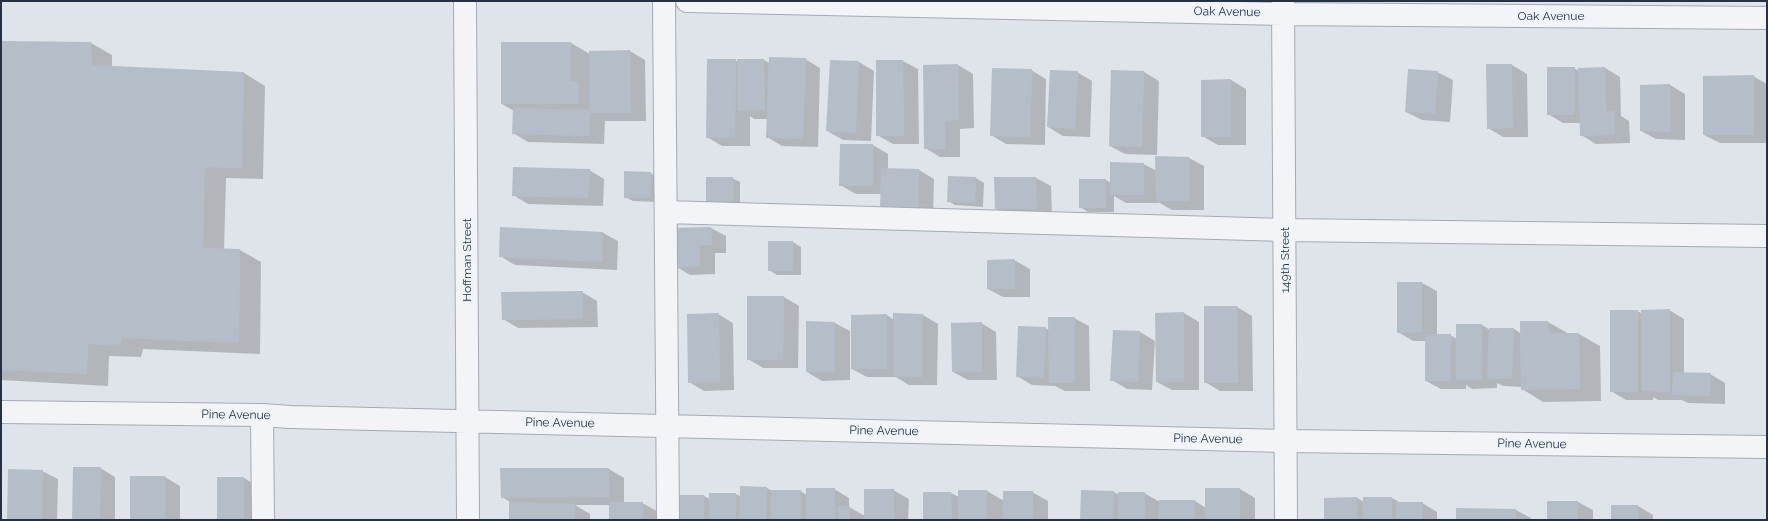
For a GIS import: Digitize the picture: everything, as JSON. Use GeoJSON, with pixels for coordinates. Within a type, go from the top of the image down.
{"type":"FeatureCollection","features":[{"type":"Feature","properties":{"kind":"street","name":"Hoffman Street"},"geometry":{"type":"LineString","coordinates":[[465,1],[468,520]]}},
{"type":"Feature","properties":{"kind":"street"},"geometry":{"type":"LineString","coordinates":[[664,1],[668,520]]}},
{"type":"Feature","properties":{"kind":"street","name":"Oak Avenue"},"geometry":{"type":"LineString","coordinates":[[687,1],[1283,7],[1767,18]]}},
{"type":"Feature","properties":{"kind":"street","name":"149th Street"},"geometry":{"type":"LineString","coordinates":[[1283,7],[1286,520]]}},
{"type":"Feature","properties":{"kind":"street"},"geometry":{"type":"LineString","coordinates":[[666,212],[1285,230],[1767,236]]}},
{"type":"Feature","properties":{"kind":"street","name":"Pine Avenue"},"geometry":{"type":"LineString","coordinates":[[1,412],[262,415],[290,417],[1286,441],[1767,447]]}},
{"type":"Feature","properties":{"kind":"street"},"geometry":{"type":"LineString","coordinates":[[262,415],[263,520]]}},
{"type":"Feature","properties":{"kind":"building"},"geometry":{"type":"Polygon","coordinates":[[[1,41],[91,42],[92,65],[244,72],[242,168],[205,167],[203,248],[240,249],[239,343],[122,338],[120,346],[88,344],[87,374],[1,370],[1,41]]]}},
{"type":"Feature","properties":{"kind":"building"},"geometry":{"type":"Polygon","coordinates":[[[501,42],[571,42],[571,81],[579,81],[579,104],[501,104],[501,42]]]}},
{"type":"Feature","properties":{"kind":"building"},"geometry":{"type":"Polygon","coordinates":[[[630,50],[631,113],[590,113],[589,136],[512,134],[513,108],[589,110],[589,51],[630,50]]]}},
{"type":"Feature","properties":{"kind":"building"},"geometry":{"type":"Polygon","coordinates":[[[769,57],[806,58],[803,139],[766,138],[769,57]]]}},
{"type":"Feature","properties":{"kind":"building"},"geometry":{"type":"Polygon","coordinates":[[[707,59],[736,59],[735,138],[706,138],[707,59]]]}},
{"type":"Feature","properties":{"kind":"building"},"geometry":{"type":"Polygon","coordinates":[[[737,59],[764,59],[765,110],[738,111],[737,59]]]}},
{"type":"Feature","properties":{"kind":"building"},"geometry":{"type":"Polygon","coordinates":[[[830,60],[859,61],[856,133],[826,131],[830,60]]]}},
{"type":"Feature","properties":{"kind":"building"},"geometry":{"type":"Polygon","coordinates":[[[876,60],[903,60],[904,136],[876,136],[876,60]]]}},
{"type":"Feature","properties":{"kind":"building"},"geometry":{"type":"Polygon","coordinates":[[[958,64],[959,120],[945,121],[945,149],[924,149],[923,65],[958,64]]]}},
{"type":"Feature","properties":{"kind":"building"},"geometry":{"type":"Polygon","coordinates":[[[1486,64],[1512,64],[1513,128],[1487,129],[1486,64]]]}},
{"type":"Feature","properties":{"kind":"building"},"geometry":{"type":"Polygon","coordinates":[[[1547,67],[1575,67],[1575,115],[1547,115],[1547,67]]]}},
{"type":"Feature","properties":{"kind":"building"},"geometry":{"type":"Polygon","coordinates":[[[1605,67],[1606,111],[1614,111],[1615,135],[1580,136],[1578,68],[1605,67]]]}},
{"type":"Feature","properties":{"kind":"building"},"geometry":{"type":"Polygon","coordinates":[[[992,68],[1032,69],[1030,137],[990,136],[992,68]]]}},
{"type":"Feature","properties":{"kind":"building"},"geometry":{"type":"Polygon","coordinates":[[[1408,69],[1438,71],[1435,114],[1405,112],[1408,69]]]}},
{"type":"Feature","properties":{"kind":"building"},"geometry":{"type":"Polygon","coordinates":[[[1050,70],[1078,71],[1075,129],[1047,127],[1050,70]]]}},
{"type":"Feature","properties":{"kind":"building"},"geometry":{"type":"Polygon","coordinates":[[[1111,70],[1144,71],[1142,147],[1109,146],[1111,70]]]}},
{"type":"Feature","properties":{"kind":"building"},"geometry":{"type":"Polygon","coordinates":[[[1754,75],[1754,135],[1703,135],[1703,76],[1754,75]]]}},
{"type":"Feature","properties":{"kind":"building"},"geometry":{"type":"Polygon","coordinates":[[[1231,79],[1231,137],[1201,137],[1201,80],[1231,79]]]}},
{"type":"Feature","properties":{"kind":"building"},"geometry":{"type":"Polygon","coordinates":[[[1670,84],[1671,132],[1640,131],[1640,85],[1670,84]]]}},
{"type":"Feature","properties":{"kind":"building"},"geometry":{"type":"Polygon","coordinates":[[[840,144],[873,144],[873,186],[839,186],[840,144]]]}},
{"type":"Feature","properties":{"kind":"building"},"geometry":{"type":"Polygon","coordinates":[[[1155,156],[1189,157],[1189,201],[1156,201],[1155,156]]]}},
{"type":"Feature","properties":{"kind":"building"},"geometry":{"type":"Polygon","coordinates":[[[1110,162],[1144,163],[1144,195],[1110,195],[1110,162]]]}},
{"type":"Feature","properties":{"kind":"building"},"geometry":{"type":"Polygon","coordinates":[[[513,167],[590,169],[588,198],[512,196],[513,167]]]}},
{"type":"Feature","properties":{"kind":"building"},"geometry":{"type":"Polygon","coordinates":[[[881,168],[919,169],[918,211],[880,210],[881,168]]]}},
{"type":"Feature","properties":{"kind":"building"},"geometry":{"type":"Polygon","coordinates":[[[624,171],[651,172],[650,198],[624,198],[624,171]]]}},
{"type":"Feature","properties":{"kind":"building"},"geometry":{"type":"Polygon","coordinates":[[[948,176],[976,177],[975,203],[947,202],[948,176]]]}},
{"type":"Feature","properties":{"kind":"building"},"geometry":{"type":"Polygon","coordinates":[[[706,177],[733,177],[733,203],[706,203],[706,177]]]}},
{"type":"Feature","properties":{"kind":"building"},"geometry":{"type":"Polygon","coordinates":[[[994,177],[1036,177],[1037,209],[995,209],[994,177]]]}},
{"type":"Feature","properties":{"kind":"building"},"geometry":{"type":"Polygon","coordinates":[[[1079,179],[1106,179],[1106,208],[1079,208],[1079,179]]]}},
{"type":"Feature","properties":{"kind":"building"},"geometry":{"type":"Polygon","coordinates":[[[500,227],[603,232],[602,262],[499,257],[500,227]]]}},
{"type":"Feature","properties":{"kind":"building"},"geometry":{"type":"Polygon","coordinates":[[[711,227],[712,245],[700,245],[700,266],[674,267],[674,228],[711,227]]]}},
{"type":"Feature","properties":{"kind":"building"},"geometry":{"type":"Polygon","coordinates":[[[768,241],[793,241],[793,271],[768,271],[768,241]]]}},
{"type":"Feature","properties":{"kind":"building"},"geometry":{"type":"Polygon","coordinates":[[[1015,259],[1015,289],[987,289],[987,260],[1015,259]]]}},
{"type":"Feature","properties":{"kind":"building"},"geometry":{"type":"Polygon","coordinates":[[[1397,282],[1422,282],[1422,332],[1397,333],[1397,282]]]}},
{"type":"Feature","properties":{"kind":"building"},"geometry":{"type":"Polygon","coordinates":[[[583,291],[583,319],[502,320],[501,292],[583,291]]]}},
{"type":"Feature","properties":{"kind":"building"},"geometry":{"type":"Polygon","coordinates":[[[747,296],[784,296],[783,360],[747,360],[747,296]]]}},
{"type":"Feature","properties":{"kind":"building"},"geometry":{"type":"Polygon","coordinates":[[[1204,306],[1237,306],[1238,383],[1204,383],[1204,306]]]}},
{"type":"Feature","properties":{"kind":"building"},"geometry":{"type":"Polygon","coordinates":[[[1670,309],[1670,392],[1642,391],[1641,310],[1670,309]]]}},
{"type":"Feature","properties":{"kind":"building"},"geometry":{"type":"Polygon","coordinates":[[[1610,310],[1638,310],[1638,392],[1610,392],[1610,310]]]}},
{"type":"Feature","properties":{"kind":"building"},"geometry":{"type":"Polygon","coordinates":[[[1184,312],[1184,382],[1156,382],[1155,313],[1184,312]]]}},
{"type":"Feature","properties":{"kind":"building"},"geometry":{"type":"Polygon","coordinates":[[[719,313],[720,382],[688,383],[687,314],[719,313]]]}},
{"type":"Feature","properties":{"kind":"building"},"geometry":{"type":"Polygon","coordinates":[[[893,313],[923,314],[922,377],[893,376],[893,313]]]}},
{"type":"Feature","properties":{"kind":"building"},"geometry":{"type":"Polygon","coordinates":[[[887,314],[887,369],[851,369],[851,315],[887,314]]]}},
{"type":"Feature","properties":{"kind":"building"},"geometry":{"type":"Polygon","coordinates":[[[1048,317],[1075,317],[1075,383],[1049,383],[1048,317]]]}},
{"type":"Feature","properties":{"kind":"building"},"geometry":{"type":"Polygon","coordinates":[[[806,321],[835,322],[835,372],[806,372],[806,321]]]}},
{"type":"Feature","properties":{"kind":"building"},"geometry":{"type":"Polygon","coordinates":[[[1520,321],[1548,321],[1549,333],[1579,333],[1580,389],[1521,390],[1520,321]]]}},
{"type":"Feature","properties":{"kind":"building"},"geometry":{"type":"Polygon","coordinates":[[[982,322],[982,372],[952,372],[951,323],[982,322]]]}},
{"type":"Feature","properties":{"kind":"building"},"geometry":{"type":"Polygon","coordinates":[[[1456,324],[1482,324],[1482,380],[1456,380],[1456,324]]]}},
{"type":"Feature","properties":{"kind":"building"},"geometry":{"type":"Polygon","coordinates":[[[1018,326],[1046,327],[1044,378],[1016,377],[1018,326]]]}},
{"type":"Feature","properties":{"kind":"building"},"geometry":{"type":"Polygon","coordinates":[[[1489,328],[1514,328],[1512,379],[1487,378],[1489,328]]]}},
{"type":"Feature","properties":{"kind":"building"},"geometry":{"type":"Polygon","coordinates":[[[1113,330],[1140,331],[1138,382],[1110,381],[1113,330]]]}},
{"type":"Feature","properties":{"kind":"building"},"geometry":{"type":"Polygon","coordinates":[[[1425,334],[1451,334],[1451,381],[1425,381],[1425,334]]]}},
{"type":"Feature","properties":{"kind":"building"},"geometry":{"type":"Polygon","coordinates":[[[1673,372],[1711,373],[1710,396],[1672,395],[1673,372]]]}},
{"type":"Feature","properties":{"kind":"building"},"geometry":{"type":"Polygon","coordinates":[[[73,467],[101,467],[100,520],[72,520],[73,467]]]}},
{"type":"Feature","properties":{"kind":"building"},"geometry":{"type":"Polygon","coordinates":[[[500,468],[609,468],[609,497],[501,498],[500,468]]]}},
{"type":"Feature","properties":{"kind":"building"},"geometry":{"type":"Polygon","coordinates":[[[8,469],[43,470],[42,520],[7,520],[8,469]]]}},
{"type":"Feature","properties":{"kind":"building"},"geometry":{"type":"Polygon","coordinates":[[[130,476],[165,476],[165,520],[130,520],[130,476]]]}},
{"type":"Feature","properties":{"kind":"building"},"geometry":{"type":"Polygon","coordinates":[[[217,477],[244,477],[244,520],[217,520],[217,477]]]}},
{"type":"Feature","properties":{"kind":"building"},"geometry":{"type":"Polygon","coordinates":[[[740,486],[767,487],[766,520],[739,520],[740,486]]]}},
{"type":"Feature","properties":{"kind":"building"},"geometry":{"type":"Polygon","coordinates":[[[806,488],[835,488],[835,520],[806,520],[806,488]]]}},
{"type":"Feature","properties":{"kind":"building"},"geometry":{"type":"Polygon","coordinates":[[[1205,488],[1240,488],[1240,520],[1205,520],[1205,488]]]}},
{"type":"Feature","properties":{"kind":"building"},"geometry":{"type":"Polygon","coordinates":[[[864,489],[894,489],[894,520],[864,520],[864,489]]]}},
{"type":"Feature","properties":{"kind":"building"},"geometry":{"type":"Polygon","coordinates":[[[771,490],[801,490],[801,520],[771,520],[771,490]]]}},
{"type":"Feature","properties":{"kind":"building"},"geometry":{"type":"Polygon","coordinates":[[[958,490],[987,490],[987,520],[958,520],[958,490]]]}},
{"type":"Feature","properties":{"kind":"building"},"geometry":{"type":"Polygon","coordinates":[[[1081,490],[1114,491],[1113,520],[1080,520],[1081,490]]]}},
{"type":"Feature","properties":{"kind":"building"},"geometry":{"type":"Polygon","coordinates":[[[1003,491],[1033,491],[1033,520],[1003,520],[1003,491]]]}},
{"type":"Feature","properties":{"kind":"building"},"geometry":{"type":"Polygon","coordinates":[[[923,492],[951,492],[952,520],[923,520],[923,492]]]}},
{"type":"Feature","properties":{"kind":"building"},"geometry":{"type":"Polygon","coordinates":[[[1118,492],[1145,492],[1145,520],[1118,520],[1118,492]]]}},
{"type":"Feature","properties":{"kind":"building"},"geometry":{"type":"Polygon","coordinates":[[[709,493],[736,493],[736,520],[709,520],[709,493]]]}},
{"type":"Feature","properties":{"kind":"building"},"geometry":{"type":"Polygon","coordinates":[[[677,495],[704,495],[704,520],[677,520],[677,495]]]}},
{"type":"Feature","properties":{"kind":"building"},"geometry":{"type":"Polygon","coordinates":[[[1357,497],[1357,520],[1324,520],[1324,498],[1357,497]]]}},
{"type":"Feature","properties":{"kind":"building"},"geometry":{"type":"Polygon","coordinates":[[[1363,497],[1392,497],[1392,520],[1363,520],[1363,497]]]}},
{"type":"Feature","properties":{"kind":"building"},"geometry":{"type":"Polygon","coordinates":[[[1159,500],[1195,500],[1195,520],[1158,520],[1159,500]]]}},
{"type":"Feature","properties":{"kind":"building"},"geometry":{"type":"Polygon","coordinates":[[[1547,501],[1578,501],[1578,520],[1547,520],[1547,501]]]}},
{"type":"Feature","properties":{"kind":"building"},"geometry":{"type":"Polygon","coordinates":[[[509,502],[575,504],[575,520],[509,520],[509,502]]]}},
{"type":"Feature","properties":{"kind":"building"},"geometry":{"type":"Polygon","coordinates":[[[609,502],[643,502],[643,520],[609,520],[609,502]]]}},
{"type":"Feature","properties":{"kind":"building"},"geometry":{"type":"Polygon","coordinates":[[[1396,502],[1423,502],[1422,520],[1396,520],[1396,502]]]}},
{"type":"Feature","properties":{"kind":"building"},"geometry":{"type":"Polygon","coordinates":[[[1611,505],[1638,505],[1638,520],[1611,520],[1611,505]]]}},
{"type":"Feature","properties":{"kind":"building"},"geometry":{"type":"Polygon","coordinates":[[[838,506],[850,506],[850,520],[838,520],[838,506]]]}},
{"type":"Feature","properties":{"kind":"building"},"geometry":{"type":"Polygon","coordinates":[[[1456,508],[1516,509],[1516,520],[1456,520],[1456,508]]]}}]}
